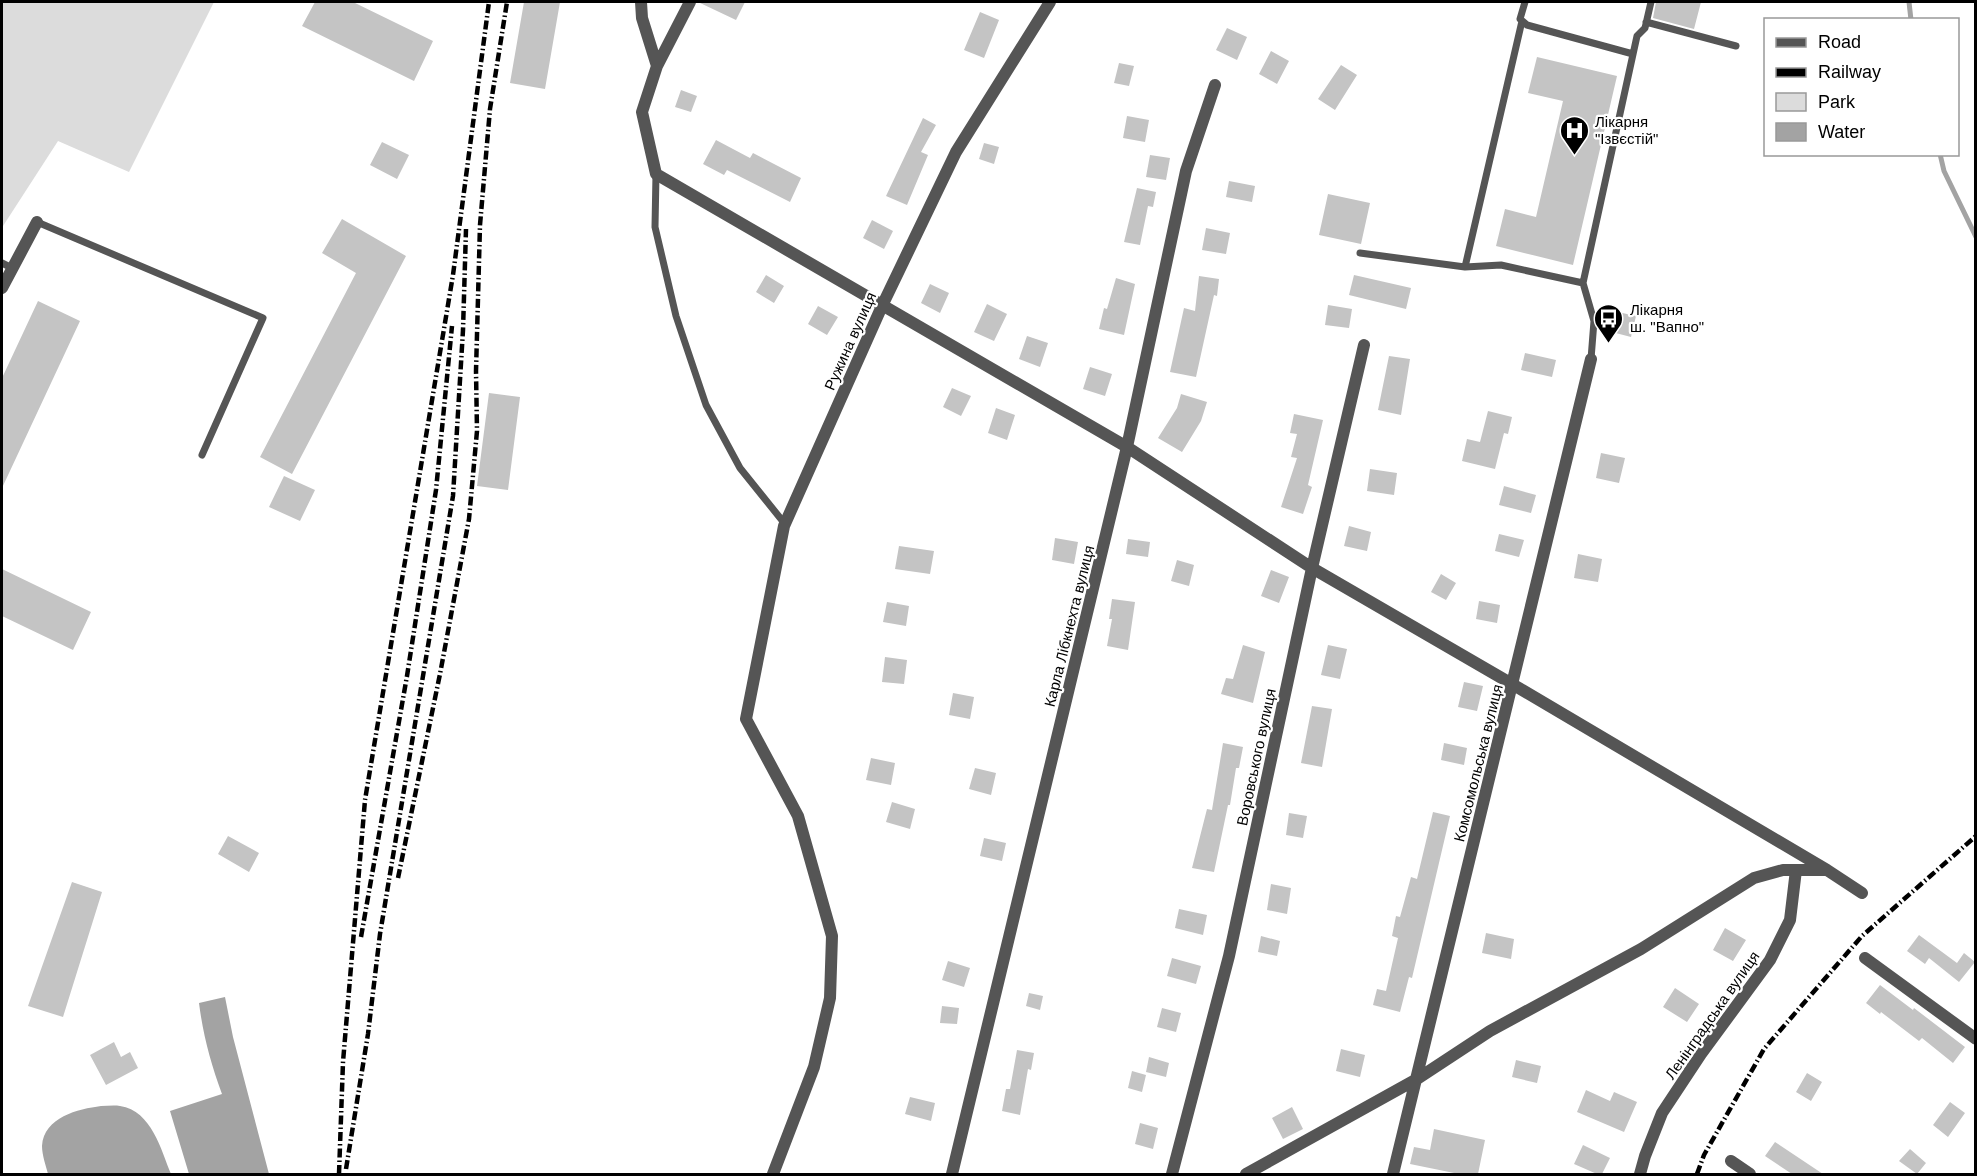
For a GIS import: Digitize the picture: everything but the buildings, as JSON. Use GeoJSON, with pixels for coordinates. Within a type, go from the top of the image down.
{"type":"FeatureCollection","features":[{"type":"Feature","properties":{"kind":"street"},"geometry":{"type":"LineString","coordinates":[[641,2],[642,18],[657,66]]}},
{"type":"Feature","properties":{"kind":"street"},"geometry":{"type":"LineString","coordinates":[[690,2],[657,66],[642,112],[656,174],[1127,447],[1312,568],[1827,870],[1862,893]]}},
{"type":"Feature","properties":{"kind":"street","name":"Ружина вулиця"},"geometry":{"type":"LineString","coordinates":[[773,1174],[814,1067],[830,998],[832,936],[798,816],[746,719],[785,524],[882,306],[956,152],[1050,2]]}},
{"type":"Feature","properties":{"kind":"street","name":"Карла Лібкнехта вулиця"},"geometry":{"type":"LineString","coordinates":[[952,1174],[1127,447],[1186,171],[1215,85]]}},
{"type":"Feature","properties":{"kind":"street"},"geometry":{"type":"LineString","coordinates":[[2,288],[7,266],[37,222]]}},
{"type":"Feature","properties":{"kind":"street","name":"Воровського вулиця"},"geometry":{"type":"LineString","coordinates":[[1172,1174],[1229,956],[1312,568],[1364,345]]}},
{"type":"Feature","properties":{"kind":"street","name":"Комсомольська вулиця"},"geometry":{"type":"LineString","coordinates":[[1393,1174],[1591,358]]}},
{"type":"Feature","properties":{"kind":"street"},"geometry":{"type":"LineString","coordinates":[[1246,1174],[1417,1079],[1490,1031],[1641,949],[1754,878],[1783,870],[1827,870]]}},
{"type":"Feature","properties":{"kind":"street","name":"Ленінградська вулиця"},"geometry":{"type":"LineString","coordinates":[[1640,1174],[1662,1113],[1701,1054],[1770,960],[1790,920],[1796,870]]}},
{"type":"Feature","properties":{"kind":"street"},"geometry":{"type":"LineString","coordinates":[[1865,958],[1976,1039]]}},
{"type":"Feature","properties":{"kind":"street"},"geometry":{"type":"LineString","coordinates":[[1731,1161],[1750,1174]]}},
{"type":"Feature","properties":{"kind":"lane"},"geometry":{"type":"LineString","coordinates":[[1465,267],[1525,2]]}},
{"type":"Feature","properties":{"kind":"lane"},"geometry":{"type":"LineString","coordinates":[[1591,358],[1594,321],[1583,283],[1637,36],[1645,28],[1651,2]]}},
{"type":"Feature","properties":{"kind":"lane"},"geometry":{"type":"LineString","coordinates":[[1522,21],[1527,25],[1633,54]]}},
{"type":"Feature","properties":{"kind":"lane"},"geometry":{"type":"LineString","coordinates":[[1646,22],[1736,46]]}},
{"type":"Feature","properties":{"kind":"lane"},"geometry":{"type":"LineString","coordinates":[[656,174],[656,227],[676,316],[706,405],[740,468],[785,524]]}},
{"type":"Feature","properties":{"kind":"lane"},"geometry":{"type":"LineString","coordinates":[[37,222],[263,318],[202,455]]}},
{"type":"Feature","properties":{"kind":"lane"},"geometry":{"type":"LineString","coordinates":[[1360,254],[1465,267],[1502,265],[1583,283]]}},
{"type":"Feature","properties":{"kind":"green space"},"geometry":{"type":"Polygon","coordinates":[[[2,2],[214,2],[129,172],[58,141],[3,226],[2,2]]]}},
{"type":"Feature","properties":{"kind":"water"},"geometry":{"type":"Polygon","coordinates":[[[225,997],[233,1037],[269,1174],[189,1174],[170,1111],[222,1094],[208,1049],[199,1003],[225,997]]]}},
{"type":"Feature","properties":{"kind":"water"},"geometry":{"type":"Polygon","coordinates":[[[101,1106],[120,1106],[140,1115],[154,1133],[171,1174],[48,1174],[42,1146],[49,1128],[55,1121],[73,1112],[101,1106]]]}},
{"type":"Feature","properties":{"kind":"waterway"},"geometry":{"type":"LineString","coordinates":[[1909,2],[1911,18]]}},
{"type":"Feature","properties":{"kind":"waterway"},"geometry":{"type":"LineString","coordinates":[[1940,156],[1944,171],[1976,237]]}},
{"type":"Feature","properties":{"kind":"railway"},"geometry":{"type":"LineString","coordinates":[[339,1174],[343,1062],[365,800],[453,275],[489,2]]}},
{"type":"Feature","properties":{"kind":"railway"},"geometry":{"type":"LineString","coordinates":[[398,878],[469,519],[477,431],[476,371],[480,225],[490,109],[507,2]]}},
{"type":"Feature","properties":{"kind":"railway"},"geometry":{"type":"LineString","coordinates":[[346,1169],[368,1034],[380,934],[453,496],[463,330],[466,229]]}},
{"type":"Feature","properties":{"kind":"railway"},"geometry":{"type":"LineString","coordinates":[[361,937],[407,676],[436,490],[452,326]]}},
{"type":"Feature","properties":{"kind":"railway"},"geometry":{"type":"LineString","coordinates":[[1697,1174],[1704,1155],[1764,1049],[1862,936],[1976,836]]}},
{"type":"Feature","properties":{"kind":"place","name":"Лікарня \"Ізвєстій\""},"geometry":{"type":"Point","coordinates":[1574,156]}},
{"type":"Feature","properties":{"kind":"place","name":"Лікарня ш. \"Вапно\""},"geometry":{"type":"Point","coordinates":[1609,344]}}]}
